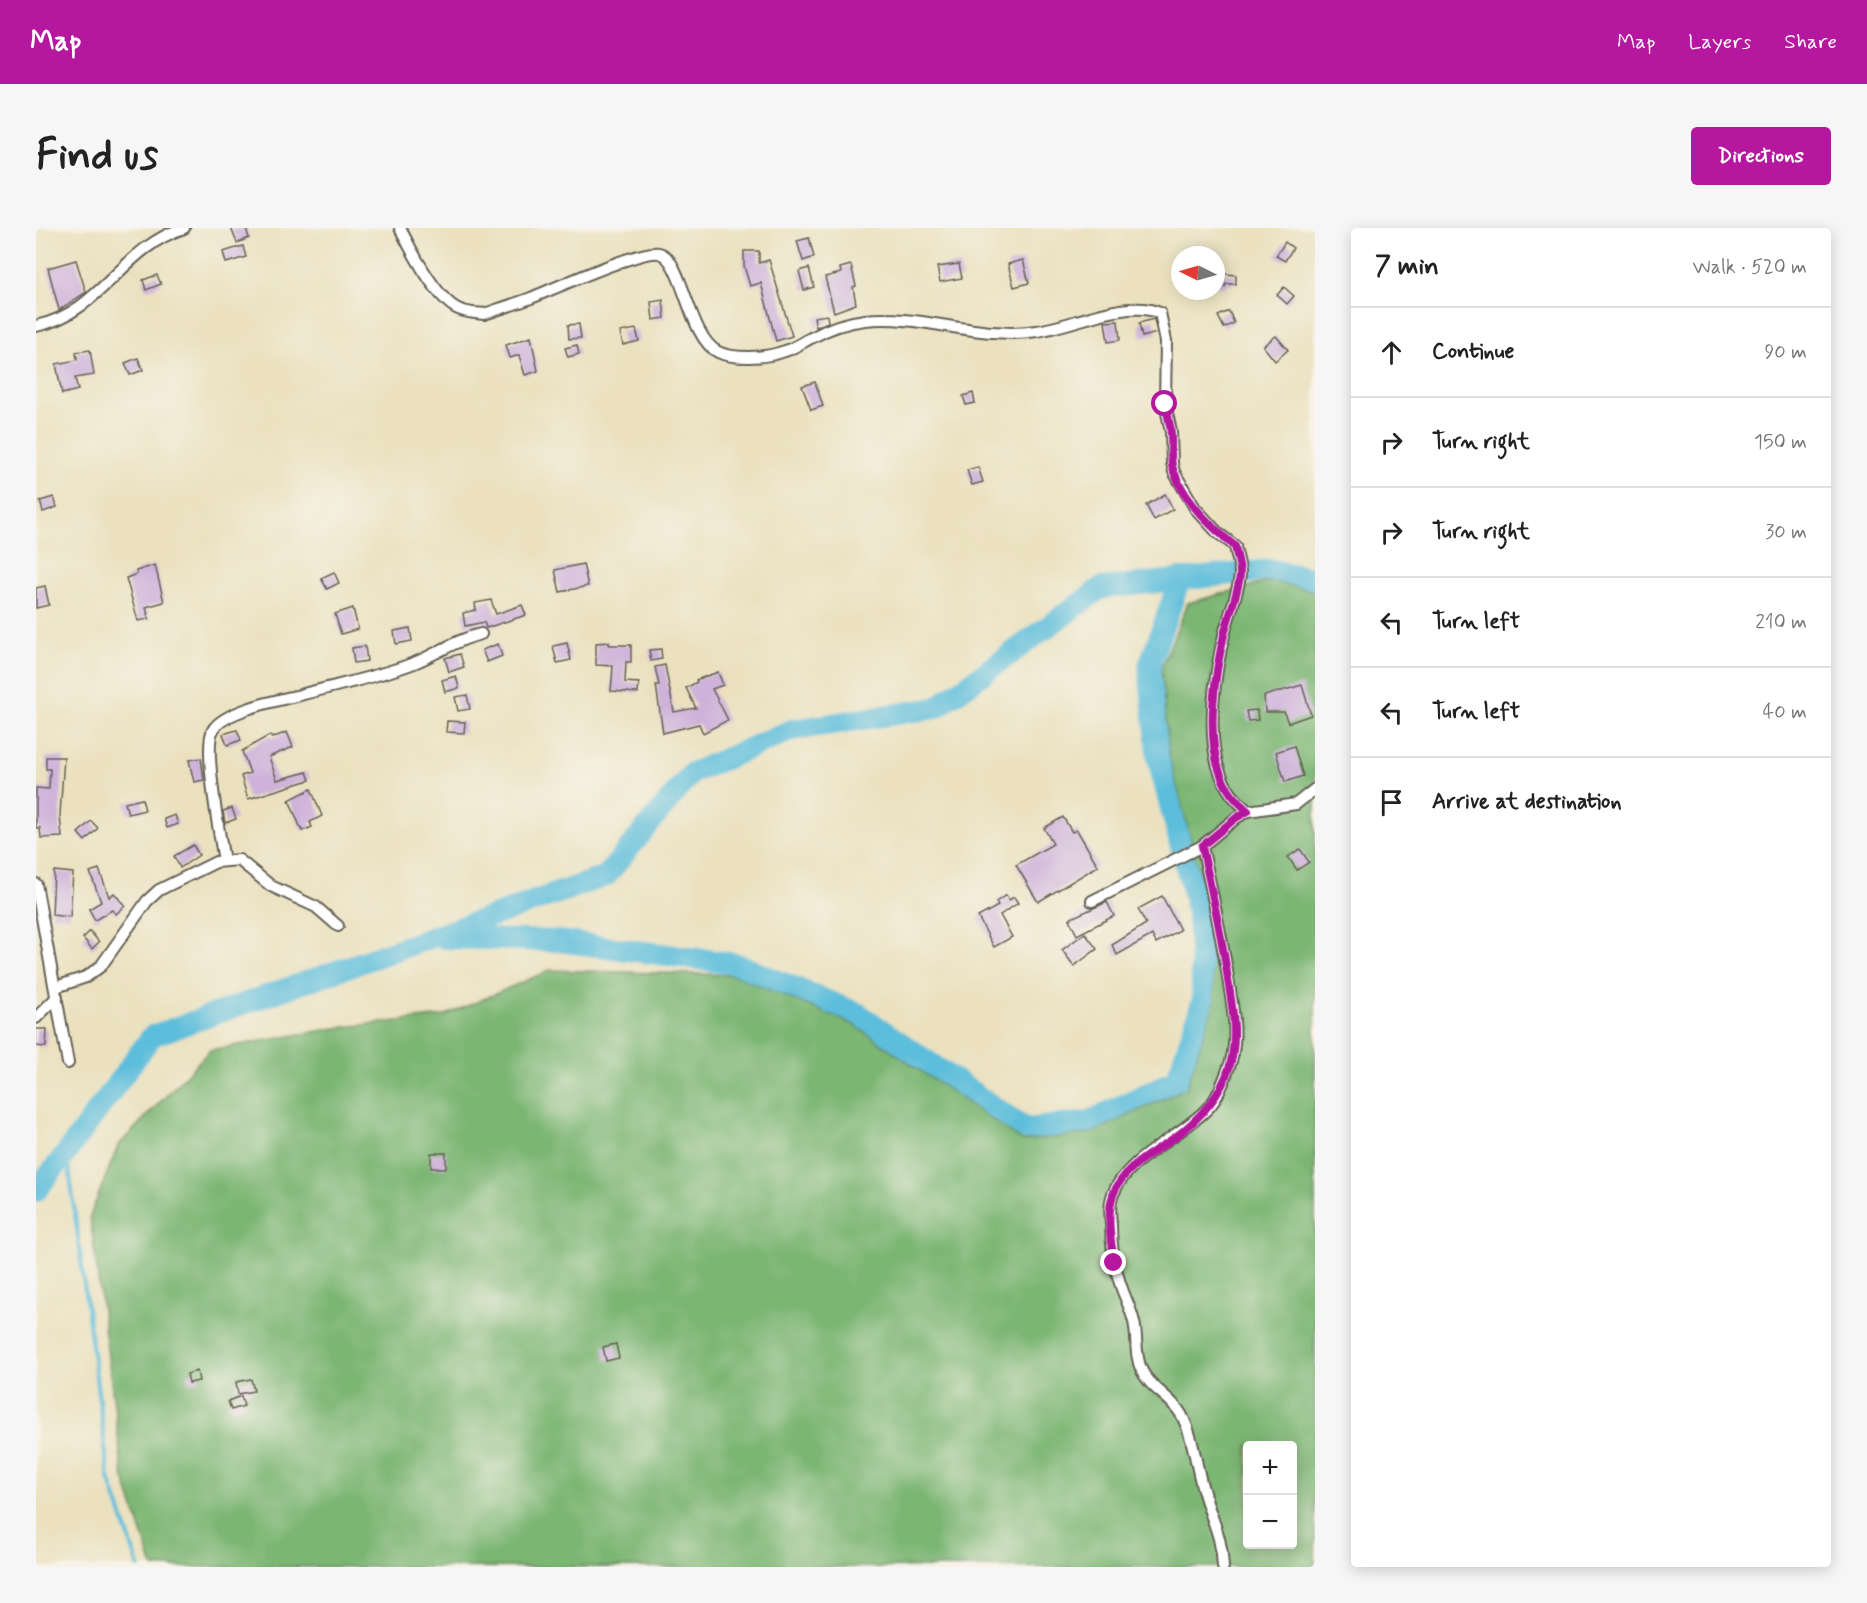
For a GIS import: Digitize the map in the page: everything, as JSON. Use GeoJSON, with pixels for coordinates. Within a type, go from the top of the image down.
{"type":"FeatureCollection","features":[{"type":"Feature","properties":{"kind":"street"},"geometry":{"type":"LineString","coordinates":[[36,326],[70,315],[90,300],[148,245],[184,228]]}},
{"type":"Feature","properties":{"kind":"street"},"geometry":{"type":"LineString","coordinates":[[400,228],[412,253],[439,291],[454,307],[467,312],[484,314],[622,262],[651,253],[662,253],[675,270],[701,336],[718,352],[728,355],[748,357],[785,351],[841,325],[865,320],[932,322],[990,332],[1012,333],[1035,332],[1068,325],[1117,310],[1149,308],[1160,313],[1166,341],[1165,404],[1171,432],[1174,472],[1195,508],[1235,546],[1240,574],[1215,680],[1214,736],[1215,755],[1221,775],[1229,791],[1248,811]]}},
{"type":"Feature","properties":{"kind":"street"},"geometry":{"type":"LineString","coordinates":[[224,861],[213,793],[210,742],[212,730],[217,724],[227,717],[265,704],[413,664],[467,637],[481,634]]}},
{"type":"Feature","properties":{"kind":"street"},"geometry":{"type":"LineString","coordinates":[[1092,901],[1202,846],[1248,811],[1296,804],[1315,789]]}},
{"type":"Feature","properties":{"kind":"street"},"geometry":{"type":"LineString","coordinates":[[1202,846],[1225,955],[1233,1007],[1235,1032],[1232,1058],[1224,1081],[1211,1104],[1183,1131],[1135,1164],[1124,1177],[1113,1194],[1111,1226],[1114,1263],[1135,1324],[1138,1363],[1143,1374],[1154,1388],[1173,1404],[1186,1425],[1204,1494],[1219,1535],[1223,1567]]}},
{"type":"Feature","properties":{"kind":"street"},"geometry":{"type":"LineString","coordinates":[[36,1018],[56,992],[86,977],[100,966],[153,895],[179,879],[216,862],[239,860],[271,886],[316,907],[338,926]]}},
{"type":"Feature","properties":{"kind":"street"},"geometry":{"type":"LineString","coordinates":[[36,884],[68,1063]]}},
{"type":"Feature","properties":{"kind":"green space"},"geometry":{"type":"Polygon","coordinates":[[[1270,581],[1315,591],[1315,1567],[153,1567],[123,1475],[90,1216],[118,1146],[210,1050],[335,1028],[444,1016],[550,970],[734,975],[853,1024],[1023,1141],[1091,1133],[1186,1088],[1214,1002],[1209,910],[1169,757],[1161,668],[1188,603],[1270,581]]]}},
{"type":"Feature","properties":{"kind":"building"},"geometry":{"type":"Polygon","coordinates":[[[231,228],[246,228],[249,238],[237,243],[231,228]]]}},
{"type":"Feature","properties":{"kind":"building"},"geometry":{"type":"Polygon","coordinates":[[[809,238],[814,257],[803,261],[797,241],[809,238]]]}},
{"type":"Feature","properties":{"kind":"building"},"geometry":{"type":"Polygon","coordinates":[[[1285,242],[1293,248],[1285,261],[1276,256],[1285,242]]]}},
{"type":"Feature","properties":{"kind":"building"},"geometry":{"type":"Polygon","coordinates":[[[243,246],[246,257],[226,263],[223,252],[243,246]]]}},
{"type":"Feature","properties":{"kind":"building"},"geometry":{"type":"Polygon","coordinates":[[[744,251],[759,251],[759,263],[769,260],[792,336],[776,341],[761,283],[750,286],[744,266],[744,251]]]}},
{"type":"Feature","properties":{"kind":"building"},"geometry":{"type":"Polygon","coordinates":[[[76,260],[86,292],[59,310],[48,268],[76,260]]]}},
{"type":"Feature","properties":{"kind":"building"},"geometry":{"type":"Polygon","coordinates":[[[1023,260],[1029,283],[1014,287],[1008,264],[1023,260]]]}},
{"type":"Feature","properties":{"kind":"building"},"geometry":{"type":"Polygon","coordinates":[[[959,264],[962,278],[940,282],[937,267],[959,264]]]}},
{"type":"Feature","properties":{"kind":"building"},"geometry":{"type":"Polygon","coordinates":[[[851,265],[856,286],[853,287],[856,304],[834,312],[825,277],[841,273],[840,268],[851,265]]]}},
{"type":"Feature","properties":{"kind":"building"},"geometry":{"type":"Polygon","coordinates":[[[809,268],[814,287],[804,290],[799,271],[809,268]]]}},
{"type":"Feature","properties":{"kind":"building"},"geometry":{"type":"Polygon","coordinates":[[[1225,274],[1236,275],[1236,284],[1226,284],[1225,287],[1225,274]]]}},
{"type":"Feature","properties":{"kind":"building"},"geometry":{"type":"Polygon","coordinates":[[[157,275],[161,284],[146,290],[143,280],[157,275]]]}},
{"type":"Feature","properties":{"kind":"building"},"geometry":{"type":"Polygon","coordinates":[[[1284,287],[1294,296],[1287,304],[1277,295],[1284,287]]]}},
{"type":"Feature","properties":{"kind":"building"},"geometry":{"type":"Polygon","coordinates":[[[663,300],[665,318],[653,320],[651,302],[663,300]]]}},
{"type":"Feature","properties":{"kind":"building"},"geometry":{"type":"Polygon","coordinates":[[[1229,311],[1234,323],[1224,328],[1218,316],[1229,311]]]}},
{"type":"Feature","properties":{"kind":"building"},"geometry":{"type":"Polygon","coordinates":[[[827,315],[828,322],[816,327],[814,317],[827,315]]]}},
{"type":"Feature","properties":{"kind":"building"},"geometry":{"type":"Polygon","coordinates":[[[1154,319],[1157,333],[1142,337],[1139,323],[1154,319]]]}},
{"type":"Feature","properties":{"kind":"building"},"geometry":{"type":"Polygon","coordinates":[[[1118,321],[1120,340],[1108,342],[1105,322],[1118,321]]]}},
{"type":"Feature","properties":{"kind":"building"},"geometry":{"type":"Polygon","coordinates":[[[579,324],[581,338],[569,339],[568,325],[579,324]]]}},
{"type":"Feature","properties":{"kind":"building"},"geometry":{"type":"Polygon","coordinates":[[[636,329],[639,341],[623,345],[620,332],[636,329]]]}},
{"type":"Feature","properties":{"kind":"building"},"geometry":{"type":"Polygon","coordinates":[[[1276,336],[1288,350],[1275,361],[1263,346],[1276,336]]]}},
{"type":"Feature","properties":{"kind":"building"},"geometry":{"type":"Polygon","coordinates":[[[531,337],[538,371],[525,375],[519,355],[510,358],[506,345],[531,337]]]}},
{"type":"Feature","properties":{"kind":"building"},"geometry":{"type":"Polygon","coordinates":[[[577,345],[579,354],[568,357],[565,348],[577,345]]]}},
{"type":"Feature","properties":{"kind":"building"},"geometry":{"type":"Polygon","coordinates":[[[90,350],[94,375],[75,378],[78,390],[62,394],[56,364],[77,360],[76,352],[90,350]]]}},
{"type":"Feature","properties":{"kind":"building"},"geometry":{"type":"Polygon","coordinates":[[[138,358],[143,370],[130,375],[125,363],[138,358]]]}},
{"type":"Feature","properties":{"kind":"building"},"geometry":{"type":"Polygon","coordinates":[[[815,382],[823,406],[811,410],[802,386],[815,382]]]}},
{"type":"Feature","properties":{"kind":"building"},"geometry":{"type":"Polygon","coordinates":[[[973,393],[975,403],[966,405],[963,396],[973,393]]]}},
{"type":"Feature","properties":{"kind":"building"},"geometry":{"type":"Polygon","coordinates":[[[978,467],[983,482],[972,485],[967,470],[978,467]]]}},
{"type":"Feature","properties":{"kind":"building"},"geometry":{"type":"Polygon","coordinates":[[[1165,494],[1173,509],[1154,520],[1146,505],[1165,494]]]}},
{"type":"Feature","properties":{"kind":"building"},"geometry":{"type":"Polygon","coordinates":[[[54,497],[57,507],[43,512],[40,501],[54,497]]]}},
{"type":"Feature","properties":{"kind":"building"},"geometry":{"type":"Polygon","coordinates":[[[583,564],[588,586],[560,592],[555,570],[583,564]]]}},
{"type":"Feature","properties":{"kind":"building"},"geometry":{"type":"Polygon","coordinates":[[[155,565],[164,602],[146,607],[149,619],[138,621],[126,578],[137,574],[136,571],[155,565]]]}},
{"type":"Feature","properties":{"kind":"building"},"geometry":{"type":"Polygon","coordinates":[[[334,572],[339,583],[327,589],[321,578],[334,572]]]}},
{"type":"Feature","properties":{"kind":"building"},"geometry":{"type":"Polygon","coordinates":[[[45,586],[49,605],[36,608],[36,588],[45,586]]]}},
{"type":"Feature","properties":{"kind":"building"},"geometry":{"type":"Polygon","coordinates":[[[491,600],[496,614],[522,605],[526,615],[486,628],[484,622],[465,626],[463,613],[476,610],[475,603],[491,600]]]}},
{"type":"Feature","properties":{"kind":"building"},"geometry":{"type":"Polygon","coordinates":[[[353,608],[358,629],[341,634],[335,614],[353,608]]]}},
{"type":"Feature","properties":{"kind":"building"},"geometry":{"type":"Polygon","coordinates":[[[410,628],[412,641],[396,644],[394,631],[410,628]]]}},
{"type":"Feature","properties":{"kind":"building"},"geometry":{"type":"Polygon","coordinates":[[[609,642],[609,645],[631,645],[631,662],[626,662],[625,682],[639,683],[638,693],[611,691],[613,666],[596,665],[596,643],[609,642]]]}},
{"type":"Feature","properties":{"kind":"building"},"geometry":{"type":"Polygon","coordinates":[[[567,643],[571,660],[557,663],[553,646],[567,643]]]}},
{"type":"Feature","properties":{"kind":"building"},"geometry":{"type":"Polygon","coordinates":[[[498,644],[502,656],[487,662],[482,650],[498,644]]]}},
{"type":"Feature","properties":{"kind":"building"},"geometry":{"type":"Polygon","coordinates":[[[365,646],[367,661],[354,663],[352,648],[365,646]]]}},
{"type":"Feature","properties":{"kind":"building"},"geometry":{"type":"Polygon","coordinates":[[[661,649],[662,659],[651,661],[649,650],[661,649]]]}},
{"type":"Feature","properties":{"kind":"building"},"geometry":{"type":"Polygon","coordinates":[[[460,654],[464,667],[449,672],[445,658],[460,654]]]}},
{"type":"Feature","properties":{"kind":"building"},"geometry":{"type":"Polygon","coordinates":[[[665,665],[674,712],[696,708],[686,688],[697,682],[696,680],[718,672],[723,685],[712,689],[728,720],[703,733],[699,724],[663,733],[656,685],[659,685],[655,667],[665,665]]]}},
{"type":"Feature","properties":{"kind":"building"},"geometry":{"type":"Polygon","coordinates":[[[456,676],[459,688],[445,692],[442,680],[456,676]]]}},
{"type":"Feature","properties":{"kind":"building"},"geometry":{"type":"Polygon","coordinates":[[[1302,685],[1311,715],[1288,723],[1284,712],[1265,712],[1264,696],[1302,685]]]}},
{"type":"Feature","properties":{"kind":"building"},"geometry":{"type":"Polygon","coordinates":[[[467,695],[470,709],[458,711],[455,697],[467,695]]]}},
{"type":"Feature","properties":{"kind":"building"},"geometry":{"type":"Polygon","coordinates":[[[1257,710],[1258,720],[1248,721],[1246,711],[1257,710]]]}},
{"type":"Feature","properties":{"kind":"building"},"geometry":{"type":"Polygon","coordinates":[[[447,721],[465,722],[464,733],[446,732],[447,721]]]}},
{"type":"Feature","properties":{"kind":"building"},"geometry":{"type":"Polygon","coordinates":[[[237,730],[241,740],[227,745],[223,734],[237,730]]]}},
{"type":"Feature","properties":{"kind":"building"},"geometry":{"type":"Polygon","coordinates":[[[287,732],[293,747],[269,757],[277,780],[307,772],[310,780],[248,799],[241,776],[250,773],[242,751],[270,735],[272,738],[287,732]]]}},
{"type":"Feature","properties":{"kind":"building"},"geometry":{"type":"Polygon","coordinates":[[[1294,746],[1303,776],[1285,782],[1276,752],[1294,746]]]}},
{"type":"Feature","properties":{"kind":"building"},"geometry":{"type":"Polygon","coordinates":[[[46,757],[64,757],[60,815],[62,837],[41,838],[40,828],[36,828],[36,788],[49,789],[50,769],[46,769],[46,757]]]}},
{"type":"Feature","properties":{"kind":"building"},"geometry":{"type":"Polygon","coordinates":[[[201,758],[204,780],[194,782],[189,760],[201,758]]]}},
{"type":"Feature","properties":{"kind":"building"},"geometry":{"type":"Polygon","coordinates":[[[311,789],[322,816],[310,822],[312,827],[302,831],[289,800],[311,789]]]}},
{"type":"Feature","properties":{"kind":"building"},"geometry":{"type":"Polygon","coordinates":[[[142,799],[145,810],[128,814],[125,803],[142,799]]]}},
{"type":"Feature","properties":{"kind":"building"},"geometry":{"type":"Polygon","coordinates":[[[232,808],[236,819],[225,823],[223,811],[232,808]]]}},
{"type":"Feature","properties":{"kind":"building"},"geometry":{"type":"Polygon","coordinates":[[[175,815],[178,824],[167,828],[164,819],[175,815]]]}},
{"type":"Feature","properties":{"kind":"building"},"geometry":{"type":"Polygon","coordinates":[[[1063,817],[1072,832],[1077,830],[1098,866],[1038,902],[1016,865],[1053,844],[1044,828],[1063,817]]]}},
{"type":"Feature","properties":{"kind":"building"},"geometry":{"type":"Polygon","coordinates":[[[91,821],[98,828],[85,841],[78,833],[91,821]]]}},
{"type":"Feature","properties":{"kind":"building"},"geometry":{"type":"Polygon","coordinates":[[[193,845],[199,855],[180,868],[174,856],[193,845]]]}},
{"type":"Feature","properties":{"kind":"building"},"geometry":{"type":"Polygon","coordinates":[[[1300,849],[1309,862],[1297,870],[1288,857],[1300,849]]]}},
{"type":"Feature","properties":{"kind":"building"},"geometry":{"type":"Polygon","coordinates":[[[99,869],[109,897],[114,893],[125,906],[116,914],[112,910],[95,920],[89,909],[101,902],[90,872],[99,869]]]}},
{"type":"Feature","properties":{"kind":"building"},"geometry":{"type":"Polygon","coordinates":[[[54,871],[73,873],[70,917],[52,915],[54,871]]]}},
{"type":"Feature","properties":{"kind":"building"},"geometry":{"type":"Polygon","coordinates":[[[1006,895],[1009,900],[1014,897],[1018,903],[1000,915],[1012,937],[994,947],[978,917],[998,906],[996,902],[1006,895]]]}},
{"type":"Feature","properties":{"kind":"building"},"geometry":{"type":"Polygon","coordinates":[[[1162,896],[1180,930],[1156,943],[1152,935],[1117,955],[1112,945],[1146,924],[1138,909],[1162,896]]]}},
{"type":"Feature","properties":{"kind":"building"},"geometry":{"type":"Polygon","coordinates":[[[1107,902],[1114,916],[1077,935],[1069,919],[1107,902]]]}},
{"type":"Feature","properties":{"kind":"building"},"geometry":{"type":"Polygon","coordinates":[[[90,931],[99,942],[92,949],[83,938],[90,931]]]}},
{"type":"Feature","properties":{"kind":"building"},"geometry":{"type":"Polygon","coordinates":[[[1085,933],[1097,949],[1074,966],[1062,950],[1085,933]]]}},
{"type":"Feature","properties":{"kind":"building"},"geometry":{"type":"Polygon","coordinates":[[[36,1029],[47,1029],[46,1047],[36,1046],[36,1029]]]}},
{"type":"Feature","properties":{"kind":"building"},"geometry":{"type":"Polygon","coordinates":[[[431,1153],[446,1153],[446,1168],[431,1168],[431,1153]]]}},
{"type":"Feature","properties":{"kind":"building"},"geometry":{"type":"Polygon","coordinates":[[[616,1344],[619,1358],[606,1361],[603,1347],[616,1344]]]}},
{"type":"Feature","properties":{"kind":"building"},"geometry":{"type":"Polygon","coordinates":[[[197,1371],[199,1381],[189,1383],[187,1374],[197,1371]]]}},
{"type":"Feature","properties":{"kind":"building"},"geometry":{"type":"Polygon","coordinates":[[[251,1379],[254,1391],[238,1394],[236,1382],[251,1379]]]}},
{"type":"Feature","properties":{"kind":"building"},"geometry":{"type":"Polygon","coordinates":[[[241,1396],[244,1406],[231,1410],[228,1401],[241,1396]]]}},
{"type":"Feature","properties":{"kind":"waterway"},"geometry":{"type":"LineString","coordinates":[[36,1191],[152,1036],[606,876],[692,773],[792,730],[936,708],[1101,588],[1271,570],[1315,579]]}},
{"type":"Feature","properties":{"kind":"waterway"},"geometry":{"type":"LineString","coordinates":[[444,938],[558,941],[737,964],[859,1014],[1026,1129],[1088,1122],[1177,1079],[1203,1000],[1198,912],[1158,759],[1149,666],[1180,579]]}},
{"type":"Feature","properties":{"kind":"waterway"},"geometry":{"type":"LineString","coordinates":[[67,1152],[109,1478],[139,1567]]}},
{"type":"Feature","properties":{"kind":"route"},"geometry":{"type":"LineString","coordinates":[[1114,1263],[1111,1226],[1113,1194],[1135,1164],[1183,1131],[1211,1104],[1224,1081],[1232,1058],[1235,1032],[1225,955],[1202,846],[1248,811],[1236,801],[1221,775],[1215,755],[1214,736],[1215,680],[1240,574],[1235,546],[1195,508],[1174,472],[1171,432],[1165,404]]}}]}
